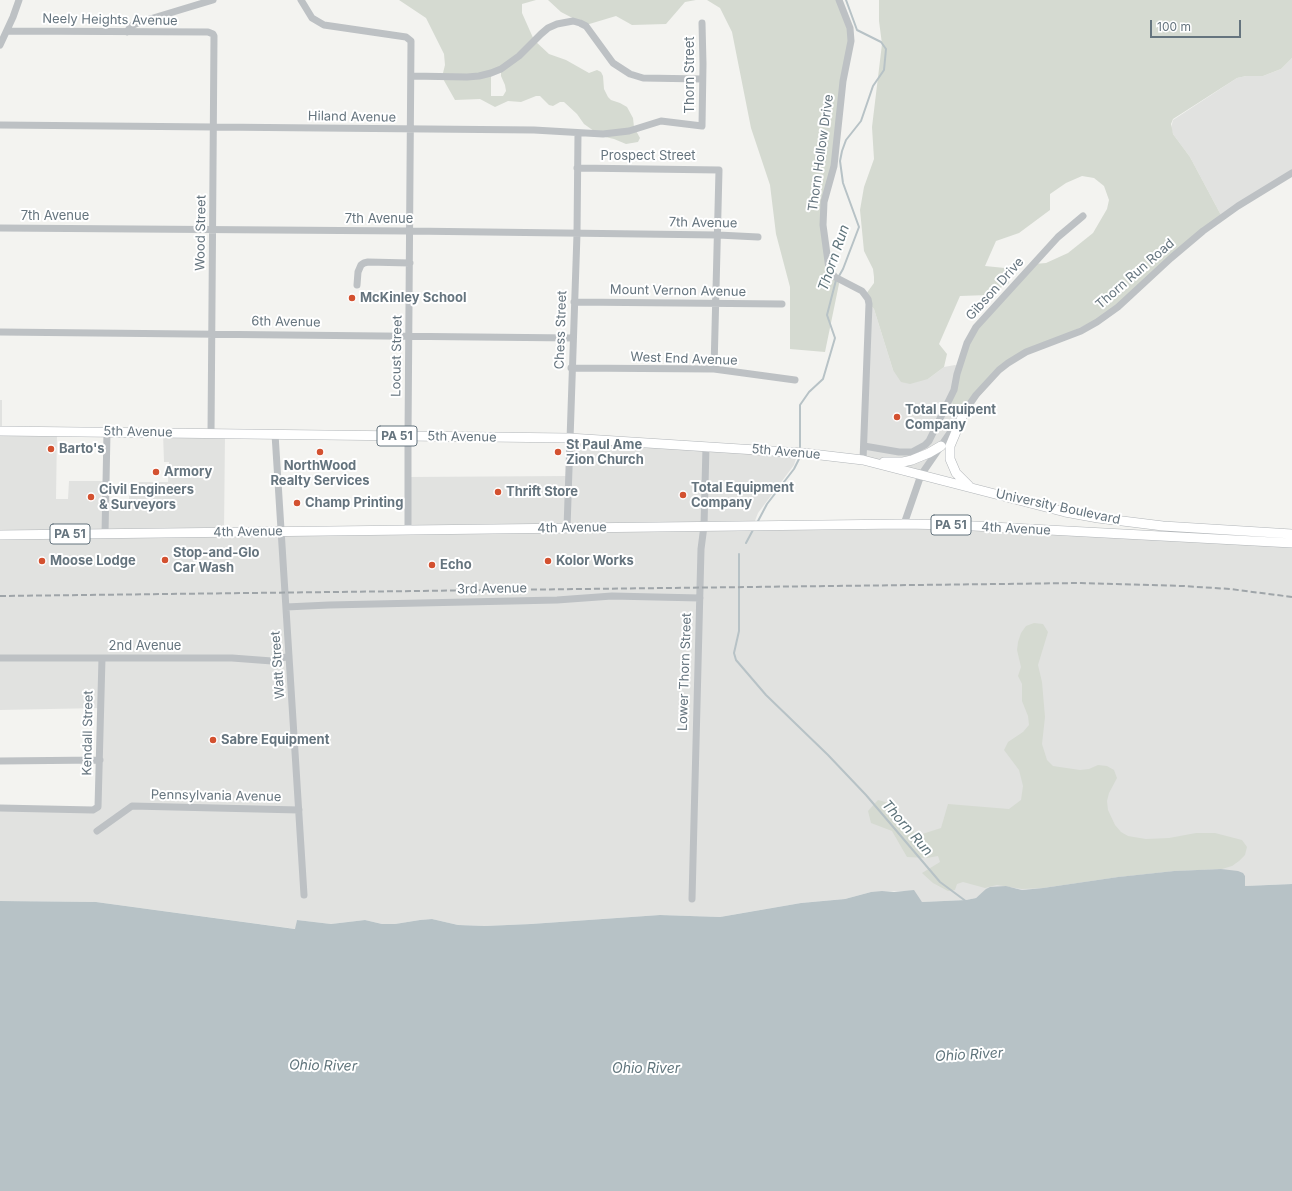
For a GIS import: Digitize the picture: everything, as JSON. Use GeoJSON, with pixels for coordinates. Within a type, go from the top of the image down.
{"type":"FeatureCollection","features":[{"type":"Feature","properties":{"kind":"main road"},"geometry":{"type":"LineString","coordinates":[[963,415],[950,446],[950,459],[956,473],[971,488]]}},
{"type":"Feature","properties":{"kind":"main road","name":"5th Avenue"},"geometry":{"type":"LineString","coordinates":[[0,431],[570,438],[803,453],[863,460],[922,475]]}},
{"type":"Feature","properties":{"kind":"main road"},"geometry":{"type":"LineString","coordinates":[[863,460],[891,462],[908,461],[920,458],[941,446]]}},
{"type":"Feature","properties":{"kind":"main road","name":"University Boulevard"},"geometry":{"type":"LineString","coordinates":[[922,475],[1065,512],[1134,523],[1292,534]]}},
{"type":"Feature","properties":{"kind":"main road"},"geometry":{"type":"LineString","coordinates":[[1134,523],[1135,535]]}},
{"type":"Feature","properties":{"kind":"main road","name":"4th Avenue"},"geometry":{"type":"LineString","coordinates":[[0,535],[904,524],[954,525],[1292,543]]}},
{"type":"Feature","properties":{"kind":"street"},"geometry":{"type":"LineString","coordinates":[[0,45],[19,0]]}},
{"type":"Feature","properties":{"kind":"street"},"geometry":{"type":"LineString","coordinates":[[127,32],[131,26],[140,22],[213,0]]}},
{"type":"Feature","properties":{"kind":"street","name":"Locust Street"},"geometry":{"type":"LineString","coordinates":[[301,0],[312,18],[324,25],[406,37],[410,39],[412,43],[409,231],[408,530]]}},
{"type":"Feature","properties":{"kind":"street","name":"Thorn Hollow Drive"},"geometry":{"type":"LineString","coordinates":[[839,0],[850,28],[851,42],[843,81],[834,166],[826,189],[823,213],[827,264],[829,269],[837,278],[866,294],[869,304],[863,460]]}},
{"type":"Feature","properties":{"kind":"street"},"geometry":{"type":"LineString","coordinates":[[411,76],[467,77],[490,73],[501,68],[519,56],[548,28],[557,24],[573,21],[586,26],[612,63],[630,74],[643,78],[702,79]]}},
{"type":"Feature","properties":{"kind":"street","name":"Thorn Street"},"geometry":{"type":"LineString","coordinates":[[702,23],[702,126]]}},
{"type":"Feature","properties":{"kind":"street","name":"Neely Heights Avenue"},"geometry":{"type":"LineString","coordinates":[[7,31],[208,32],[213,34]]}},
{"type":"Feature","properties":{"kind":"street","name":"Wood Street"},"geometry":{"type":"LineString","coordinates":[[211,434],[215,39],[213,34]]}},
{"type":"Feature","properties":{"kind":"street","name":"Hiland Avenue"},"geometry":{"type":"LineString","coordinates":[[0,125],[534,130],[603,134],[629,131],[661,121],[702,126]]}},
{"type":"Feature","properties":{"kind":"street","name":"Chess Street"},"geometry":{"type":"LineString","coordinates":[[567,528],[578,133]]}},
{"type":"Feature","properties":{"kind":"street","name":"Prospect Street"},"geometry":{"type":"LineString","coordinates":[[577,168],[719,170],[718,235]]}},
{"type":"Feature","properties":{"kind":"street","name":"Thorn Run Road"},"geometry":{"type":"LineString","coordinates":[[904,524],[922,475],[984,386],[1008,363],[1026,352],[1081,331],[1097,322],[1118,307],[1170,258],[1203,231],[1238,206],[1292,173]]}},
{"type":"Feature","properties":{"kind":"street","name":"Gibson Drive"},"geometry":{"type":"LineString","coordinates":[[864,446],[899,452],[912,452],[925,446],[952,395],[967,343],[976,327],[1058,237],[1083,216]]}},
{"type":"Feature","properties":{"kind":"street","name":"7th Avenue"},"geometry":{"type":"LineString","coordinates":[[0,228],[409,231],[718,235],[758,237]]}},
{"type":"Feature","properties":{"kind":"street"},"geometry":{"type":"LineString","coordinates":[[714,369],[718,235]]}},
{"type":"Feature","properties":{"kind":"street"},"geometry":{"type":"LineString","coordinates":[[357,285],[359,268],[364,263],[410,263]]}},
{"type":"Feature","properties":{"kind":"street","name":"Mount Vernon Avenue"},"geometry":{"type":"LineString","coordinates":[[574,302],[782,304]]}},
{"type":"Feature","properties":{"kind":"street","name":"6th Avenue"},"geometry":{"type":"LineString","coordinates":[[0,332],[572,338]]}},
{"type":"Feature","properties":{"kind":"street","name":"West End Avenue"},"geometry":{"type":"LineString","coordinates":[[572,368],[714,369],[795,380]]}},
{"type":"Feature","properties":{"kind":"street"},"geometry":{"type":"LineString","coordinates":[[105,534],[107,432]]}},
{"type":"Feature","properties":{"kind":"street","name":"Watt Street"},"geometry":{"type":"LineString","coordinates":[[275,434],[304,895]]}},
{"type":"Feature","properties":{"kind":"street","name":"Lower Thorn Street"},"geometry":{"type":"LineString","coordinates":[[692,899],[701,549],[704,526],[706,446]]}},
{"type":"Feature","properties":{"kind":"street","name":"3rd Avenue"},"geometry":{"type":"LineString","coordinates":[[286,607],[557,600],[612,596],[700,598]]}},
{"type":"Feature","properties":{"kind":"street","name":"2nd Avenue"},"geometry":{"type":"LineString","coordinates":[[0,658],[232,658],[272,661],[289,656]]}},
{"type":"Feature","properties":{"kind":"street","name":"Kendall Street"},"geometry":{"type":"LineString","coordinates":[[0,808],[97,809],[99,805],[102,658]]}},
{"type":"Feature","properties":{"kind":"street"},"geometry":{"type":"LineString","coordinates":[[0,761],[100,760]]}},
{"type":"Feature","properties":{"kind":"street","name":"Pennsylvania Avenue"},"geometry":{"type":"LineString","coordinates":[[97,831],[132,806],[299,810]]}},
{"type":"Feature","properties":{"kind":"shaded area"},"geometry":{"type":"Polygon","coordinates":[[[399,0],[536,0],[522,4],[522,13],[534,40],[549,54],[566,60],[589,73],[597,70],[601,72],[603,76],[604,89],[608,97],[611,100],[627,107],[633,118],[634,127],[640,138],[638,142],[626,144],[601,136],[584,124],[577,114],[564,102],[560,102],[553,106],[549,105],[540,96],[536,96],[521,102],[508,101],[495,107],[480,99],[455,100],[442,77],[445,65],[444,54],[426,18],[399,0]],[[501,69],[491,73],[491,96],[503,96],[506,91],[501,76],[501,69]]]}},
{"type":"Feature","properties":{"kind":"shaded area"},"geometry":{"type":"Polygon","coordinates":[[[548,0],[696,0],[685,2],[666,24],[632,25],[616,16],[586,25],[561,12],[548,0]]]}},
{"type":"Feature","properties":{"kind":"shaded area"},"geometry":{"type":"Polygon","coordinates":[[[707,0],[839,0],[850,28],[835,156],[824,202],[827,264],[840,279],[825,352],[790,349],[790,287],[776,234],[770,185],[751,128],[732,32],[720,8],[707,0]]]}},
{"type":"Feature","properties":{"kind":"shaded area"},"geometry":{"type":"Polygon","coordinates":[[[879,0],[1292,0],[1292,58],[1281,69],[1263,76],[1246,76],[1237,78],[1173,119],[1171,124],[1173,134],[1190,157],[1222,217],[1108,314],[1008,363],[963,415],[950,400],[971,335],[1034,264],[1046,263],[1068,253],[1093,233],[1107,209],[1109,200],[1104,186],[1094,178],[1082,176],[1066,183],[1050,194],[1050,210],[1019,233],[996,241],[985,266],[1005,268],[1009,283],[988,295],[960,296],[939,344],[947,354],[944,367],[928,379],[910,384],[901,382],[893,370],[874,309],[869,304],[866,294],[874,283],[874,277],[873,269],[864,251],[860,210],[864,187],[874,159],[872,127],[882,44],[879,21],[879,0]]]}},
{"type":"Feature","properties":{"kind":"shaded area"},"geometry":{"type":"Polygon","coordinates":[[[1292,58],[1292,173],[1222,217],[1190,157],[1173,134],[1171,128],[1173,120],[1237,78],[1246,76],[1263,76],[1281,69],[1292,58]]]}},
{"type":"Feature","properties":{"kind":"shaded area"},"geometry":{"type":"Polygon","coordinates":[[[869,304],[874,309],[893,370],[928,379],[944,367],[955,365],[959,367],[963,415],[921,475],[863,460],[869,304]]]}},
{"type":"Feature","properties":{"kind":"shaded area"},"geometry":{"type":"Polygon","coordinates":[[[0,400],[2,400],[2,431],[57,432],[56,499],[68,499],[69,481],[106,481],[106,500],[129,500],[129,482],[168,482],[169,462],[164,462],[163,433],[225,434],[224,532],[408,530],[408,477],[568,476],[569,438],[798,452],[794,465],[758,513],[753,526],[904,524],[1292,543],[1292,884],[1245,886],[1245,876],[1221,869],[1174,871],[1022,890],[1006,886],[981,894],[976,898],[966,900],[922,902],[903,891],[871,892],[845,899],[801,903],[720,917],[660,915],[485,926],[458,925],[432,919],[395,924],[382,924],[365,920],[331,924],[297,920],[296,929],[96,902],[0,901],[0,808],[95,810],[100,708],[0,710],[0,400]]]}},
{"type":"Feature","properties":{"kind":"shaded area"},"geometry":{"type":"Polygon","coordinates":[[[1034,623],[1043,624],[1048,632],[1038,665],[1042,682],[1045,717],[1042,744],[1047,760],[1053,766],[1080,770],[1089,769],[1098,765],[1107,766],[1114,770],[1117,778],[1109,793],[1107,801],[1108,810],[1115,825],[1121,832],[1128,836],[1146,839],[1169,838],[1196,833],[1215,833],[1242,840],[1247,847],[1245,855],[1239,861],[1232,866],[1222,869],[1174,871],[1118,877],[1043,888],[1022,889],[997,885],[985,888],[963,882],[957,884],[955,890],[948,891],[933,883],[922,873],[940,862],[938,856],[927,858],[907,857],[892,831],[871,823],[868,811],[878,800],[889,803],[901,817],[908,820],[916,836],[941,828],[948,804],[1009,809],[1021,800],[1023,786],[1019,770],[1004,750],[1008,742],[1023,732],[1029,725],[1028,716],[1022,701],[1022,684],[1018,676],[1021,667],[1017,650],[1021,633],[1026,626],[1034,623]]]}},
{"type":"Feature","properties":{"kind":"water","name":"Ohio River"},"geometry":{"type":"Polygon","coordinates":[[[1221,869],[1243,873],[1245,876],[1245,886],[1292,884],[1292,1191],[0,1191],[0,901],[96,902],[295,929],[297,920],[331,924],[365,920],[382,924],[395,924],[432,919],[458,925],[485,926],[660,915],[720,917],[801,903],[845,899],[871,892],[882,891],[894,892],[914,890],[922,902],[966,900],[976,898],[990,887],[1006,886],[1022,890],[1174,871],[1221,869]]]}},
{"type":"Feature","properties":{"kind":"waterway","name":"Thorn Run"},"geometry":{"type":"LineString","coordinates":[[839,276],[859,227],[843,183],[840,161],[842,151],[846,140],[861,121],[873,86],[884,70],[886,49],[881,42],[857,30],[846,0]]}},
{"type":"Feature","properties":{"kind":"waterway","name":"Thorn Run"},"geometry":{"type":"LineString","coordinates":[[800,447],[800,405],[809,392],[823,379],[835,338],[827,315],[836,280]]}},
{"type":"Feature","properties":{"kind":"waterway","name":"Thorn Run"},"geometry":{"type":"LineString","coordinates":[[757,523],[767,504],[794,469],[799,459]]}},
{"type":"Feature","properties":{"kind":"waterway","name":"Thorn Run"},"geometry":{"type":"LineString","coordinates":[[746,543],[754,528]]}},
{"type":"Feature","properties":{"kind":"waterway","name":"Thorn Run"},"geometry":{"type":"LineString","coordinates":[[739,554],[739,631],[734,653],[736,660],[766,695],[828,755],[866,795],[940,882],[967,902]]}},
{"type":"Feature","properties":{"kind":"railway"},"geometry":{"type":"LineString","coordinates":[[0,596],[1081,583],[1230,589],[1292,597]]}},
{"type":"Feature","properties":{"kind":"place","name":"McKinley School"},"geometry":{"type":"Point","coordinates":[352,298]}},
{"type":"Feature","properties":{"kind":"place","name":"Total Equipent Company"},"geometry":{"type":"Point","coordinates":[897,417]}},
{"type":"Feature","properties":{"kind":"place","name":"Barto's"},"geometry":{"type":"Point","coordinates":[51,449]}},
{"type":"Feature","properties":{"kind":"place","name":"NorthWood Realty Services"},"geometry":{"type":"Point","coordinates":[320,452]}},
{"type":"Feature","properties":{"kind":"place","name":"St Paul Ame Zion Church"},"geometry":{"type":"Point","coordinates":[558,452]}},
{"type":"Feature","properties":{"kind":"place","name":"Armory"},"geometry":{"type":"Point","coordinates":[156,472]}},
{"type":"Feature","properties":{"kind":"place","name":"Thrift Store"},"geometry":{"type":"Point","coordinates":[498,492]}},
{"type":"Feature","properties":{"kind":"place","name":"Total Equipment Company"},"geometry":{"type":"Point","coordinates":[683,495]}},
{"type":"Feature","properties":{"kind":"place","name":"Civil Engineers & Surveyors"},"geometry":{"type":"Point","coordinates":[91,497]}},
{"type":"Feature","properties":{"kind":"place","name":"Champ Printing"},"geometry":{"type":"Point","coordinates":[297,503]}},
{"type":"Feature","properties":{"kind":"place","name":"Stop-and-Glo Car Wash"},"geometry":{"type":"Point","coordinates":[165,560]}},
{"type":"Feature","properties":{"kind":"place","name":"Moose Lodge"},"geometry":{"type":"Point","coordinates":[42,561]}},
{"type":"Feature","properties":{"kind":"place","name":"Kolor Works"},"geometry":{"type":"Point","coordinates":[548,561]}},
{"type":"Feature","properties":{"kind":"place","name":"Echo"},"geometry":{"type":"Point","coordinates":[432,565]}},
{"type":"Feature","properties":{"kind":"place","name":"Sabre Equipment"},"geometry":{"type":"Point","coordinates":[213,740]}}]}
